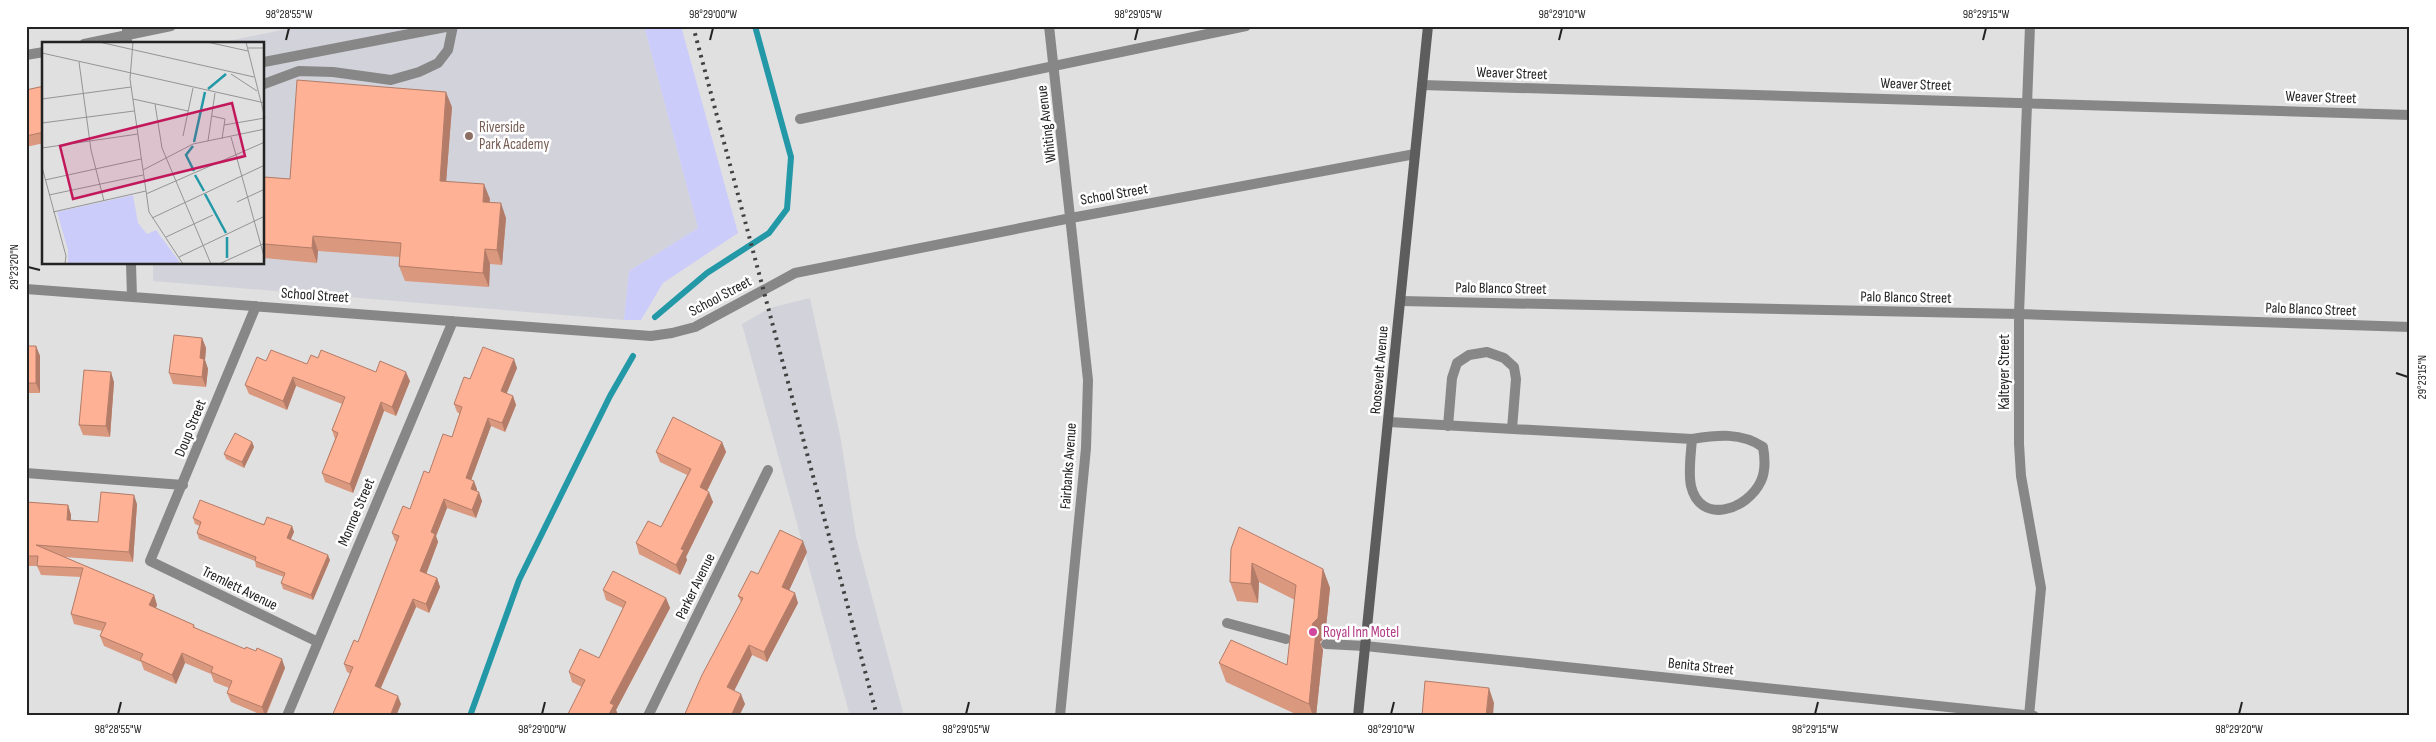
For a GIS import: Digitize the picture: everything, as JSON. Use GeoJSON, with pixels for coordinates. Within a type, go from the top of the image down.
{"type":"FeatureCollection","features":[{"type":"Feature","properties":{"kind":"main road","name":"Roosevelt Avenue"},"geometry":{"type":"LineString","coordinates":[[1358,716],[1428,26]]}},
{"type":"Feature","properties":{"kind":"street"},"geometry":{"type":"LineString","coordinates":[[94,42],[171,26]]}},
{"type":"Feature","properties":{"kind":"street"},"geometry":{"type":"LineString","coordinates":[[265,62],[452,26],[448,50],[438,63],[419,72],[391,80],[333,72],[299,71],[265,84]]}},
{"type":"Feature","properties":{"kind":"street","name":"Whiting Avenue"},"geometry":{"type":"LineString","coordinates":[[1050,26],[1072,218]]}},
{"type":"Feature","properties":{"kind":"street"},"geometry":{"type":"LineString","coordinates":[[800,119],[1246,26]]}},
{"type":"Feature","properties":{"kind":"street","name":"Kalteyer Street"},"geometry":{"type":"LineString","coordinates":[[2029,716],[2041,588],[2021,476],[2019,444],[2019,314],[2030,26]]}},
{"type":"Feature","properties":{"kind":"street"},"geometry":{"type":"LineString","coordinates":[[26,55],[42,52]]}},
{"type":"Feature","properties":{"kind":"street","name":"Weaver Street"},"geometry":{"type":"LineString","coordinates":[[1422,85],[2410,115]]}},
{"type":"Feature","properties":{"kind":"street","name":"School Street"},"geometry":{"type":"LineString","coordinates":[[26,289],[651,336],[672,334],[695,327],[795,273],[1072,218],[1415,154]]}},
{"type":"Feature","properties":{"kind":"street","name":"Fairbanks Avenue"},"geometry":{"type":"LineString","coordinates":[[1060,716],[1086,448],[1088,380],[1072,218]]}},
{"type":"Feature","properties":{"kind":"street"},"geometry":{"type":"LineString","coordinates":[[131,265],[132,296]]}},
{"type":"Feature","properties":{"kind":"street","name":"Palo Blanco Street"},"geometry":{"type":"LineString","coordinates":[[1401,301],[2019,314],[2410,327]]}},
{"type":"Feature","properties":{"kind":"street","name":"Doup Street"},"geometry":{"type":"LineString","coordinates":[[150,561],[256,306]]}},
{"type":"Feature","properties":{"kind":"street","name":"Monroe Street"},"geometry":{"type":"LineString","coordinates":[[287,716],[453,321]]}},
{"type":"Feature","properties":{"kind":"street"},"geometry":{"type":"LineString","coordinates":[[1448,426],[1452,378],[1457,363],[1469,355],[1487,352],[1504,358],[1514,367],[1516,379],[1512,429]]}},
{"type":"Feature","properties":{"kind":"street"},"geometry":{"type":"LineString","coordinates":[[1389,422],[1692,439],[1735,435],[1752,439],[1763,446],[1765,462],[1760,482],[1736,508],[1722,510],[1705,506],[1698,501],[1691,486],[1692,439]]}},
{"type":"Feature","properties":{"kind":"street","name":"Parker Avenue"},"geometry":{"type":"LineString","coordinates":[[648,716],[768,470]]}},
{"type":"Feature","properties":{"kind":"street"},"geometry":{"type":"LineString","coordinates":[[26,473],[183,484]]}},
{"type":"Feature","properties":{"kind":"street","name":"Tremlett Avenue"},"geometry":{"type":"LineString","coordinates":[[150,561],[318,642]]}},
{"type":"Feature","properties":{"kind":"street"},"geometry":{"type":"LineString","coordinates":[[1227,623],[1286,640]]}},
{"type":"Feature","properties":{"kind":"street","name":"Benita Street"},"geometry":{"type":"LineString","coordinates":[[1326,644],[1365,646],[2034,716]]}},
{"type":"Feature","properties":{"kind":"shaded area","name":"Riverside Park Academy"},"geometry":{"type":"Polygon","coordinates":[[[301,26],[644,26],[698,228],[629,271],[624,320],[153,281],[153,265],[265,265],[265,42],[224,42],[301,26]]]}},
{"type":"Feature","properties":{"kind":"shaded area"},"geometry":{"type":"Polygon","coordinates":[[[644,26],[681,26],[738,233],[663,283],[641,320],[624,320],[629,271],[698,228],[644,26]]]}},
{"type":"Feature","properties":{"kind":"shaded area"},"geometry":{"type":"Polygon","coordinates":[[[810,298],[841,440],[856,537],[904,716],[850,716],[742,324],[770,308],[810,298]]]}},
{"type":"Feature","properties":{"kind":"building"},"geometry":{"type":"Polygon","coordinates":[[[297,80],[446,92],[440,181],[484,184],[483,202],[501,203],[497,250],[485,249],[483,273],[399,266],[401,243],[313,236],[312,248],[265,244],[265,177],[290,179],[297,80]]]}},
{"type":"Feature","properties":{"kind":"building"},"geometry":{"type":"Polygon","coordinates":[[[42,86],[42,132],[26,136],[26,90],[42,86]]]}},
{"type":"Feature","properties":{"kind":"building"},"geometry":{"type":"Polygon","coordinates":[[[174,335],[202,338],[200,358],[204,359],[202,377],[169,373],[174,335]]]}},
{"type":"Feature","properties":{"kind":"building"},"geometry":{"type":"Polygon","coordinates":[[[26,346],[36,346],[36,383],[26,383],[26,346]]]}},
{"type":"Feature","properties":{"kind":"building"},"geometry":{"type":"Polygon","coordinates":[[[483,347],[514,359],[501,391],[513,396],[502,423],[488,418],[466,478],[474,481],[471,489],[479,492],[472,510],[444,499],[431,532],[435,534],[420,571],[437,578],[426,604],[413,599],[375,686],[398,696],[390,716],[332,716],[353,667],[344,664],[354,640],[358,642],[399,536],[392,533],[403,506],[410,509],[424,471],[429,473],[443,434],[452,437],[462,407],[454,404],[464,377],[470,379],[483,347]]]}},
{"type":"Feature","properties":{"kind":"building"},"geometry":{"type":"Polygon","coordinates":[[[271,350],[307,364],[311,355],[318,358],[321,350],[376,372],[380,361],[406,372],[392,407],[381,402],[350,484],[322,473],[338,433],[332,430],[345,397],[293,377],[283,401],[245,385],[257,357],[266,361],[271,350]]]}},
{"type":"Feature","properties":{"kind":"building"},"geometry":{"type":"Polygon","coordinates":[[[84,370],[111,372],[106,426],[79,425],[84,370]]]}},
{"type":"Feature","properties":{"kind":"building"},"geometry":{"type":"Polygon","coordinates":[[[673,417],[722,442],[700,487],[709,492],[681,549],[684,550],[676,565],[636,543],[648,521],[661,527],[691,469],[656,452],[673,417]]]}},
{"type":"Feature","properties":{"kind":"building"},"geometry":{"type":"Polygon","coordinates":[[[235,433],[252,442],[242,462],[224,454],[235,433]]]}},
{"type":"Feature","properties":{"kind":"building"},"geometry":{"type":"Polygon","coordinates":[[[101,492],[134,495],[129,552],[36,545],[154,595],[149,605],[194,625],[193,627],[245,649],[246,647],[256,651],[257,648],[282,659],[262,707],[227,693],[232,681],[211,672],[213,667],[182,653],[172,675],[140,660],[143,654],[100,636],[106,623],[71,614],[83,568],[37,566],[38,556],[26,556],[26,502],[68,505],[67,520],[98,522],[101,492]]]}},
{"type":"Feature","properties":{"kind":"building"},"geometry":{"type":"Polygon","coordinates":[[[200,500],[264,525],[267,517],[292,526],[287,538],[328,555],[311,595],[281,583],[285,573],[255,561],[256,557],[197,533],[201,522],[193,518],[200,500]]]}},
{"type":"Feature","properties":{"kind":"building"},"geometry":{"type":"Polygon","coordinates":[[[1239,527],[1323,569],[1318,618],[1312,624],[1316,631],[1309,704],[1219,663],[1231,640],[1287,665],[1296,585],[1252,563],[1251,584],[1230,582],[1231,549],[1239,527]]]}},
{"type":"Feature","properties":{"kind":"building"},"geometry":{"type":"Polygon","coordinates":[[[780,530],[803,541],[782,587],[795,593],[764,652],[749,645],[727,687],[741,694],[731,716],[684,716],[702,675],[743,598],[738,596],[751,571],[758,574],[780,530]]]}},
{"type":"Feature","properties":{"kind":"building"},"geometry":{"type":"Polygon","coordinates":[[[613,571],[666,598],[610,703],[614,705],[608,716],[567,716],[585,680],[569,672],[580,649],[599,658],[626,602],[603,590],[613,571]]]}},
{"type":"Feature","properties":{"kind":"building"},"geometry":{"type":"Polygon","coordinates":[[[1425,681],[1489,688],[1486,716],[1422,716],[1425,681]]]}},
{"type":"Feature","properties":{"kind":"waterway"},"geometry":{"type":"LineString","coordinates":[[655,317],[707,273],[769,233],[787,209],[791,157],[755,26]]}},
{"type":"Feature","properties":{"kind":"waterway"},"geometry":{"type":"LineString","coordinates":[[470,716],[519,580],[610,396],[633,356]]}},
{"type":"Feature","properties":{"kind":"railway"},"geometry":{"type":"LineString","coordinates":[[693,26],[877,716]]}},
{"type":"Feature","properties":{"kind":"place","name":"Riverside Park Academy"},"geometry":{"type":"Point","coordinates":[469,136]}},
{"type":"Feature","properties":{"kind":"place","name":"Royal Inn Motel"},"geometry":{"type":"Point","coordinates":[1313,632]}}]}
